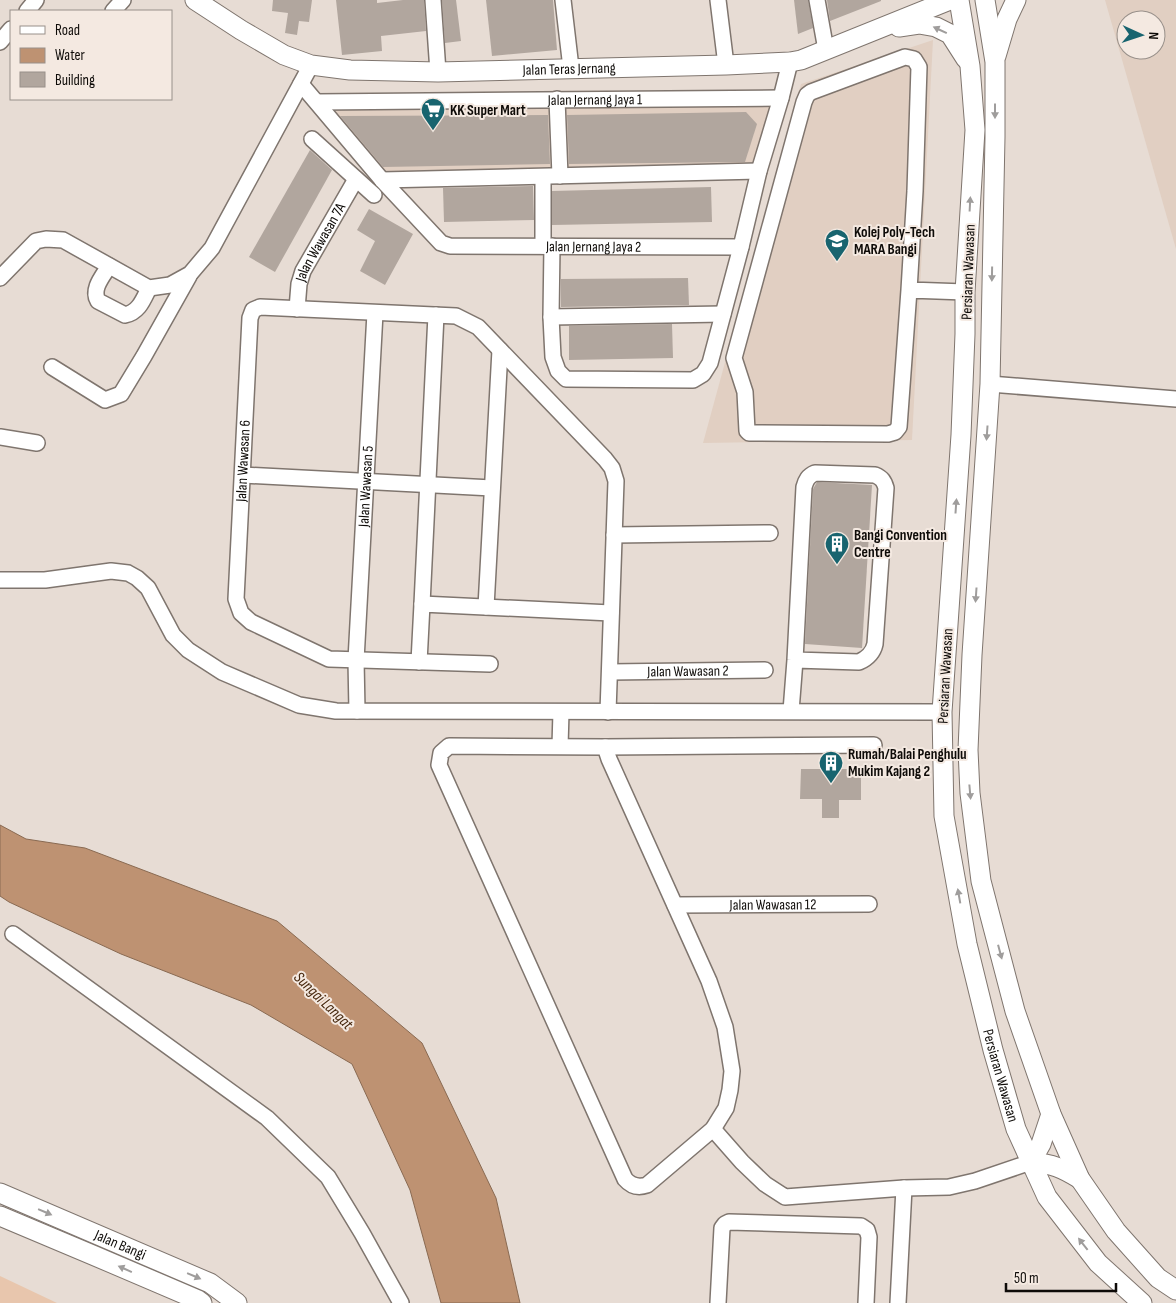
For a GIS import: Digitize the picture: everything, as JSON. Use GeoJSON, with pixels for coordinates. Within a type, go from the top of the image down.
{"type":"FeatureCollection","features":[{"type":"Feature","properties":{"kind":"main road","name":"Jalan Teras Jernang"},"geometry":{"type":"LineString","coordinates":[[195,0],[284,55],[311,65],[350,70],[438,72],[790,62],[801,60],[950,0]]}},
{"type":"Feature","properties":{"kind":"main road","name":"Persiaran Wawasan"},"geometry":{"type":"LineString","coordinates":[[958,0],[970,66],[975,130],[965,292],[961,435],[942,712],[944,816],[968,944],[993,1050],[1016,1130],[1047,1197],[1098,1263],[1142,1303]]}},
{"type":"Feature","properties":{"kind":"main road","name":"Persiaran Wawasan"},"geometry":{"type":"LineString","coordinates":[[985,0],[995,62],[990,384],[972,655],[968,750],[970,793],[981,881],[1015,1011],[1051,1114],[1080,1179],[1116,1231],[1158,1278],[1176,1290]]}},
{"type":"Feature","properties":{"kind":"main road"},"geometry":{"type":"LineString","coordinates":[[995,62],[1007,18],[1016,0]]}},
{"type":"Feature","properties":{"kind":"main road"},"geometry":{"type":"LineString","coordinates":[[871,32],[919,24],[936,27],[950,34],[970,66]]}},
{"type":"Feature","properties":{"kind":"main road"},"geometry":{"type":"LineString","coordinates":[[961,435],[974,402],[990,384],[972,355],[965,334]]}},
{"type":"Feature","properties":{"kind":"main road"},"geometry":{"type":"LineString","coordinates":[[968,750],[958,727],[942,712],[962,691],[972,655]]}},
{"type":"Feature","properties":{"kind":"main road"},"geometry":{"type":"LineString","coordinates":[[1051,1114],[1041,1144],[1031,1162],[1048,1164],[1064,1169],[1080,1179]]}},
{"type":"Feature","properties":{"kind":"main road","name":"Jalan Bangi"},"geometry":{"type":"LineString","coordinates":[[0,1193],[210,1283],[237,1303]]}},
{"type":"Feature","properties":{"kind":"main road","name":"Jalan Bangi"},"geometry":{"type":"LineString","coordinates":[[0,1216],[202,1303]]}},
{"type":"Feature","properties":{"kind":"street"},"geometry":{"type":"LineString","coordinates":[[27,10],[36,0]]}},
{"type":"Feature","properties":{"kind":"street"},"geometry":{"type":"LineString","coordinates":[[115,10],[123,0]]}},
{"type":"Feature","properties":{"kind":"street"},"geometry":{"type":"LineString","coordinates":[[433,0],[438,72]]}},
{"type":"Feature","properties":{"kind":"street"},"geometry":{"type":"LineString","coordinates":[[563,0],[571,68]]}},
{"type":"Feature","properties":{"kind":"street"},"geometry":{"type":"LineString","coordinates":[[718,0],[726,65]]}},
{"type":"Feature","properties":{"kind":"street"},"geometry":{"type":"LineString","coordinates":[[817,0],[826,50]]}},
{"type":"Feature","properties":{"kind":"street"},"geometry":{"type":"LineString","coordinates":[[0,42],[10,30]]}},
{"type":"Feature","properties":{"kind":"street"},"geometry":{"type":"LineString","coordinates":[[905,57],[914,59],[919,67],[915,191],[909,290],[899,427],[895,432],[888,434],[749,433],[747,431],[745,392],[734,358],[804,102],[807,95],[812,92],[905,57]]}},
{"type":"Feature","properties":{"kind":"street"},"geometry":{"type":"LineString","coordinates":[[543,177],[552,357],[558,371],[566,379],[693,380],[703,374],[710,363],[759,171],[790,62]]}},
{"type":"Feature","properties":{"kind":"street"},"geometry":{"type":"LineString","coordinates":[[52,367],[105,400],[121,394],[190,274],[212,248],[311,65]]}},
{"type":"Feature","properties":{"kind":"street"},"geometry":{"type":"LineString","coordinates":[[301,84],[382,180],[759,171]]}},
{"type":"Feature","properties":{"kind":"street","name":"Jalan Jernang Jaya 1"},"geometry":{"type":"LineString","coordinates":[[318,102],[781,98]]}},
{"type":"Feature","properties":{"kind":"street"},"geometry":{"type":"LineString","coordinates":[[557,99],[560,176]]}},
{"type":"Feature","properties":{"kind":"street"},"geometry":{"type":"LineString","coordinates":[[312,139],[374,195]]}},
{"type":"Feature","properties":{"kind":"street","name":"Jalan Wawasan 7A"},"geometry":{"type":"LineString","coordinates":[[297,309],[299,284],[304,271],[356,179]]}},
{"type":"Feature","properties":{"kind":"street","name":"Jalan Jernang Jaya 2"},"geometry":{"type":"LineString","coordinates":[[382,180],[441,242],[450,246],[741,247]]}},
{"type":"Feature","properties":{"kind":"street"},"geometry":{"type":"LineString","coordinates":[[0,278],[36,241],[46,239],[63,240],[149,288],[170,285],[190,274]]}},
{"type":"Feature","properties":{"kind":"street"},"geometry":{"type":"LineString","coordinates":[[109,266],[95,290],[95,296],[98,300],[125,315],[132,314],[137,309],[149,288]]}},
{"type":"Feature","properties":{"kind":"street"},"geometry":{"type":"LineString","coordinates":[[909,290],[965,292]]}},
{"type":"Feature","properties":{"kind":"street","name":"Jalan Wawasan 6"},"geometry":{"type":"LineString","coordinates":[[297,309],[260,307],[253,310],[250,318],[236,599],[241,613],[250,622],[329,659],[356,660]]}},
{"type":"Feature","properties":{"kind":"street"},"geometry":{"type":"LineString","coordinates":[[297,309],[456,316],[478,328],[612,468],[616,481],[608,712]]}},
{"type":"Feature","properties":{"kind":"street","name":"Jalan Wawasan 5"},"geometry":{"type":"LineString","coordinates":[[357,712],[356,660],[375,313]]}},
{"type":"Feature","properties":{"kind":"street"},"geometry":{"type":"LineString","coordinates":[[551,317],[723,314]]}},
{"type":"Feature","properties":{"kind":"street"},"geometry":{"type":"LineString","coordinates":[[419,662],[436,315]]}},
{"type":"Feature","properties":{"kind":"street"},"geometry":{"type":"LineString","coordinates":[[486,607],[500,350]]}},
{"type":"Feature","properties":{"kind":"street"},"geometry":{"type":"LineString","coordinates":[[990,384],[1176,399]]}},
{"type":"Feature","properties":{"kind":"street"},"geometry":{"type":"LineString","coordinates":[[0,437],[37,442]]}},
{"type":"Feature","properties":{"kind":"street"},"geometry":{"type":"LineString","coordinates":[[791,711],[805,481],[810,475],[815,473],[875,475],[880,477],[884,481],[886,488],[874,650],[864,660],[859,662],[795,660]]}},
{"type":"Feature","properties":{"kind":"street"},"geometry":{"type":"LineString","coordinates":[[243,475],[492,488]]}},
{"type":"Feature","properties":{"kind":"street"},"geometry":{"type":"LineString","coordinates":[[614,535],[770,533]]}},
{"type":"Feature","properties":{"kind":"street"},"geometry":{"type":"LineString","coordinates":[[0,580],[44,580],[112,571],[128,573],[148,588],[173,635],[188,650],[222,672],[299,705],[336,711],[942,712]]}},
{"type":"Feature","properties":{"kind":"street"},"geometry":{"type":"LineString","coordinates":[[422,604],[612,613]]}},
{"type":"Feature","properties":{"kind":"street"},"geometry":{"type":"LineString","coordinates":[[356,660],[490,664]]}},
{"type":"Feature","properties":{"kind":"street","name":"Jalan Wawasan 2"},"geometry":{"type":"LineString","coordinates":[[610,672],[765,670]]}},
{"type":"Feature","properties":{"kind":"street"},"geometry":{"type":"LineString","coordinates":[[560,746],[561,712]]}},
{"type":"Feature","properties":{"kind":"street"},"geometry":{"type":"LineString","coordinates":[[605,747],[609,760],[709,981],[725,1027],[732,1071],[726,1108],[713,1129],[647,1185],[640,1187],[629,1183],[625,1178],[439,765],[441,753],[449,746],[874,745]]}},
{"type":"Feature","properties":{"kind":"street","name":"Jalan Wawasan 12"},"geometry":{"type":"LineString","coordinates":[[675,905],[869,904]]}},
{"type":"Feature","properties":{"kind":"street"},"geometry":{"type":"LineString","coordinates":[[13,934],[267,1118],[328,1177],[362,1233],[400,1303]]}},
{"type":"Feature","properties":{"kind":"street"},"geometry":{"type":"LineString","coordinates":[[713,1129],[765,1184],[785,1198],[904,1188],[949,1187],[976,1181],[1031,1162]]}},
{"type":"Feature","properties":{"kind":"street"},"geometry":{"type":"LineString","coordinates":[[898,1303],[904,1188]]}},
{"type":"Feature","properties":{"kind":"street"},"geometry":{"type":"LineString","coordinates":[[718,1303],[722,1228],[729,1222],[861,1226],[867,1230],[869,1237],[866,1303]]}},
{"type":"Feature","properties":{"kind":"shaded area"},"geometry":{"type":"Polygon","coordinates":[[[1105,0],[1176,0],[1176,249],[1122,60],[1166,60],[1166,10],[1116,10],[1116,39],[1105,0]]]}},
{"type":"Feature","properties":{"kind":"shaded area","name":"Kolej Poly-Tech MARA Bangi"},"geometry":{"type":"Polygon","coordinates":[[[933,40],[912,440],[703,443],[801,84],[933,40]]]}},
{"type":"Feature","properties":{"kind":"shaded area"},"geometry":{"type":"Polygon","coordinates":[[[773,104],[754,166],[385,176],[330,108],[773,104]]]}},
{"type":"Feature","properties":{"kind":"shaded area"},"geometry":{"type":"Polygon","coordinates":[[[0,1276],[57,1303],[0,1303],[0,1276]]]}},
{"type":"Feature","properties":{"kind":"water","name":"Sungai Langat"},"geometry":{"type":"Polygon","coordinates":[[[0,825],[26,839],[85,848],[277,921],[422,1043],[496,1198],[520,1303],[441,1303],[410,1190],[352,1064],[251,1005],[121,954],[9,902],[0,896],[0,825]]]}},
{"type":"Feature","properties":{"kind":"building"},"geometry":{"type":"Polygon","coordinates":[[[273,0],[312,0],[309,22],[299,21],[297,35],[285,33],[288,13],[272,11],[273,0]]]}},
{"type":"Feature","properties":{"kind":"building"},"geometry":{"type":"Polygon","coordinates":[[[336,0],[377,0],[377,3],[424,0],[426,31],[381,36],[382,51],[342,55],[336,0]]]}},
{"type":"Feature","properties":{"kind":"building"},"geometry":{"type":"Polygon","coordinates":[[[442,0],[456,0],[461,41],[445,43],[442,0]]]}},
{"type":"Feature","properties":{"kind":"building"},"geometry":{"type":"Polygon","coordinates":[[[486,0],[553,0],[557,50],[492,56],[486,0]]]}},
{"type":"Feature","properties":{"kind":"building"},"geometry":{"type":"Polygon","coordinates":[[[794,0],[808,0],[813,28],[798,34],[794,0]]]}},
{"type":"Feature","properties":{"kind":"building"},"geometry":{"type":"Polygon","coordinates":[[[827,0],[881,0],[881,1],[830,21],[827,0]]]}},
{"type":"Feature","properties":{"kind":"building"},"geometry":{"type":"Polygon","coordinates":[[[746,112],[757,124],[745,162],[569,164],[567,115],[746,112]]]}},
{"type":"Feature","properties":{"kind":"building"},"geometry":{"type":"Polygon","coordinates":[[[548,115],[550,164],[383,167],[340,116],[548,115]]]}},
{"type":"Feature","properties":{"kind":"building"},"geometry":{"type":"Polygon","coordinates":[[[310,150],[332,170],[275,272],[249,257],[310,150]]]}},
{"type":"Feature","properties":{"kind":"building"},"geometry":{"type":"Polygon","coordinates":[[[533,186],[534,220],[444,222],[443,188],[533,186]]]}},
{"type":"Feature","properties":{"kind":"building"},"geometry":{"type":"Polygon","coordinates":[[[711,187],[712,222],[552,225],[552,191],[711,187]]]}},
{"type":"Feature","properties":{"kind":"building"},"geometry":{"type":"Polygon","coordinates":[[[369,209],[413,234],[385,285],[360,271],[375,241],[357,230],[369,209]]]}},
{"type":"Feature","properties":{"kind":"building"},"geometry":{"type":"Polygon","coordinates":[[[688,278],[689,305],[561,307],[561,279],[688,278]]]}},
{"type":"Feature","properties":{"kind":"building"},"geometry":{"type":"Polygon","coordinates":[[[672,324],[673,358],[569,360],[569,326],[672,324]]]}},
{"type":"Feature","properties":{"kind":"building","name":"Bangi Convention Centre"},"geometry":{"type":"Polygon","coordinates":[[[817,482],[872,485],[862,648],[805,644],[813,489],[817,482]]]}},
{"type":"Feature","properties":{"kind":"building","name":"Rumah/Balai Penghulu Mukim Kajang 2"},"geometry":{"type":"Polygon","coordinates":[[[801,769],[861,769],[861,800],[839,800],[839,818],[822,818],[822,799],[800,799],[801,769]]]}},
{"type":"Feature","properties":{"kind":"place","name":"KK Super Mart"},"geometry":{"type":"Point","coordinates":[433,131]}},
{"type":"Feature","properties":{"kind":"place","name":"Kolej Poly-Tech MARA Bangi"},"geometry":{"type":"Point","coordinates":[837,262]}},
{"type":"Feature","properties":{"kind":"place","name":"Bangi Convention Centre"},"geometry":{"type":"Point","coordinates":[837,565]}},
{"type":"Feature","properties":{"kind":"place","name":"Rumah/Balai Penghulu Mukim Kajang 2"},"geometry":{"type":"Point","coordinates":[831,784]}}]}
